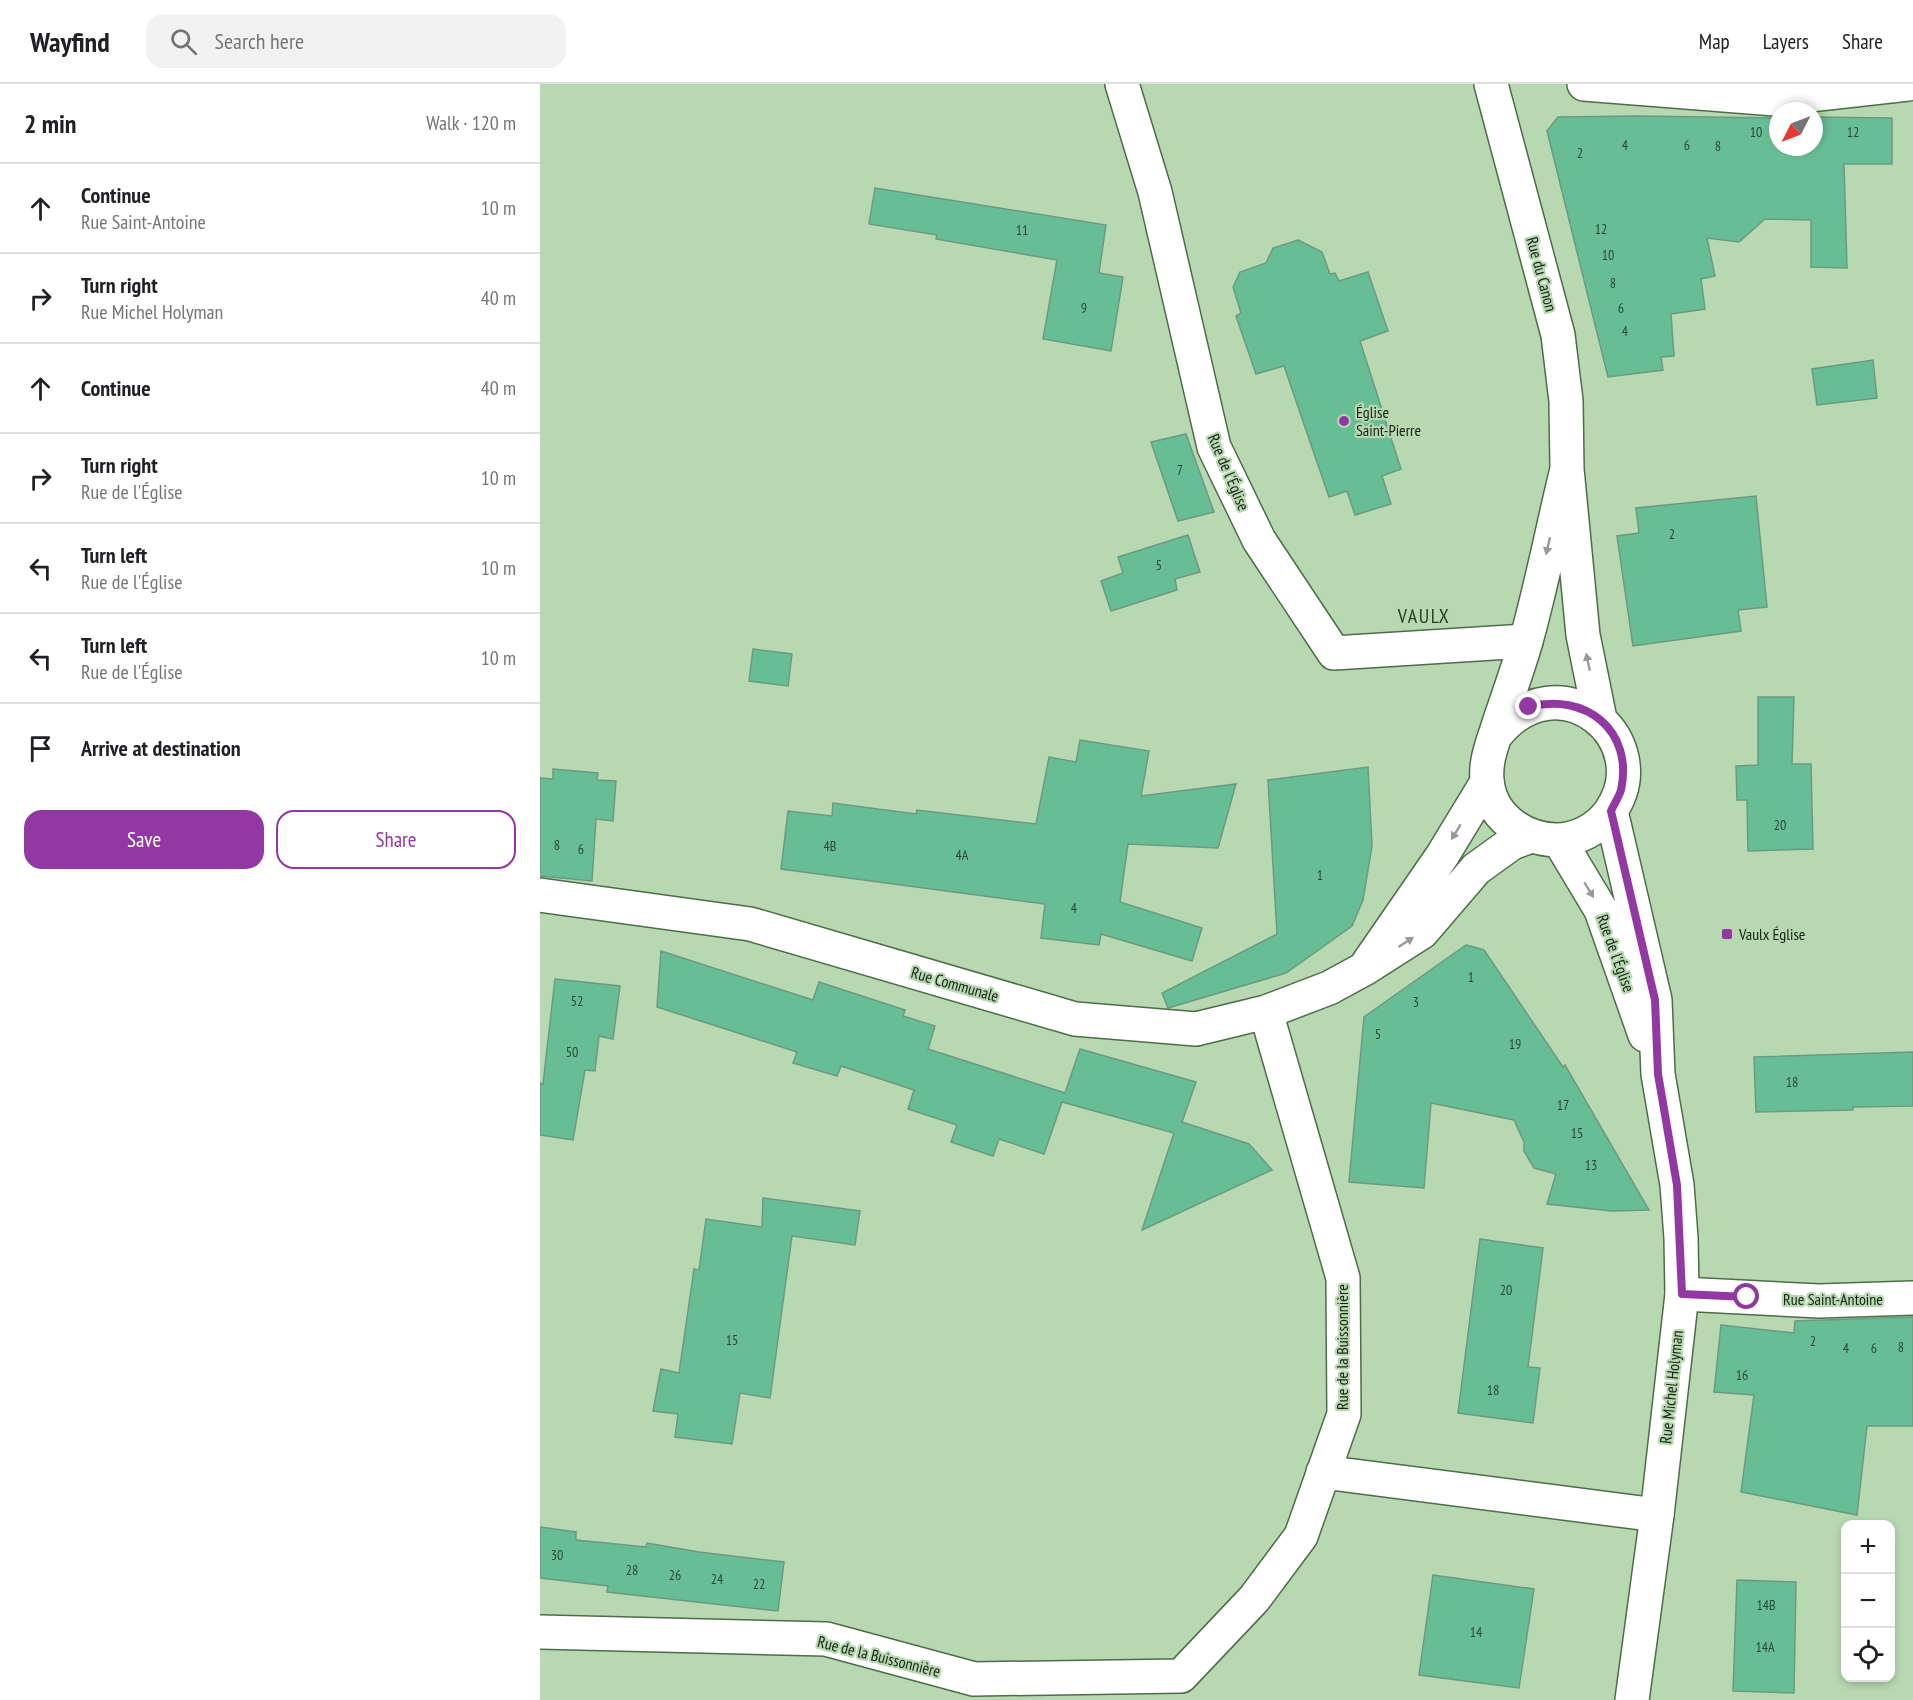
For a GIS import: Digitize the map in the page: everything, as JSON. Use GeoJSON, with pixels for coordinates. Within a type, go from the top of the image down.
{"type":"FeatureCollection","features":[{"type":"Feature","properties":{"kind":"street","name":"Rue de l'Église"},"geometry":{"type":"LineString","coordinates":[[1122,84],[1155,192],[1214,447],[1259,540],[1334,653],[1526,641]]}},
{"type":"Feature","properties":{"kind":"street","name":"Rue du Canon"},"geometry":{"type":"LineString","coordinates":[[1491,84],[1558,335],[1566,401],[1567,469]]}},
{"type":"Feature","properties":{"kind":"street"},"geometry":{"type":"LineString","coordinates":[[1584,84],[1775,99],[1908,84]]}},
{"type":"Feature","properties":{"kind":"street","name":"Rue de l'Église"},"geometry":{"type":"LineString","coordinates":[[1495,736],[1515,715],[1529,707],[1543,704],[1558,702],[1573,705],[1600,719],[1613,735],[1621,753],[1623,773],[1620,792],[1611,811],[1603,820],[1583,834],[1545,838],[1515,828],[1501,815],[1492,800],[1487,782],[1487,759],[1526,641],[1567,469]]}},
{"type":"Feature","properties":{"kind":"street"},"geometry":{"type":"LineString","coordinates":[[1567,469],[1582,635],[1600,719]]}},
{"type":"Feature","properties":{"kind":"street"},"geometry":{"type":"LineString","coordinates":[[1364,969],[1442,856],[1487,782]]}},
{"type":"Feature","properties":{"kind":"street"},"geometry":{"type":"LineString","coordinates":[[1611,811],[1655,1000],[1658,1074]]}},
{"type":"Feature","properties":{"kind":"street","name":"Rue de l'Église"},"geometry":{"type":"LineString","coordinates":[[1545,838],[1601,910],[1658,1074]]}},
{"type":"Feature","properties":{"kind":"street","name":"Rue Communale"},"geometry":{"type":"LineString","coordinates":[[540,895],[750,924],[1075,1019],[1196,1029],[1266,1012],[1329,988],[1364,969],[1422,932],[1476,869],[1512,843],[1545,838]]}},
{"type":"Feature","properties":{"kind":"street","name":"Rue de la Buissonnière"},"geometry":{"type":"LineString","coordinates":[[540,1632],[826,1639],[974,1679],[1181,1688],[1254,1599],[1301,1536],[1344,1414],[1343,1278],[1266,1012]]}},
{"type":"Feature","properties":{"kind":"street","name":"Rue Michel Holyman"},"geometry":{"type":"LineString","coordinates":[[1632,1700],[1657,1515],[1682,1294],[1677,1185],[1658,1074]]}},
{"type":"Feature","properties":{"kind":"street","name":"Rue Saint-Antoine"},"geometry":{"type":"LineString","coordinates":[[1682,1294],[1819,1301],[1913,1298]]}},
{"type":"Feature","properties":{"kind":"street"},"geometry":{"type":"LineString","coordinates":[[1323,1472],[1657,1515]]}},
{"type":"Feature","properties":{"kind":"building"},"geometry":{"type":"Polygon","coordinates":[[[1558,117],[1769,118],[1769,156],[1823,156],[1823,117],[1892,118],[1892,164],[1844,164],[1847,268],[1811,267],[1811,220],[1765,219],[1739,242],[1707,238],[1715,276],[1701,279],[1705,309],[1671,314],[1674,356],[1661,357],[1663,370],[1608,377],[1547,131],[1558,117]]]}},
{"type":"Feature","properties":{"kind":"building"},"geometry":{"type":"Polygon","coordinates":[[[875,188],[1106,225],[1099,273],[1123,277],[1111,351],[1043,339],[1057,260],[936,239],[937,235],[869,224],[875,188]]]}},
{"type":"Feature","properties":{"kind":"building","name":"Église Saint-Pierre"},"geometry":{"type":"Polygon","coordinates":[[[1298,240],[1322,252],[1330,274],[1335,273],[1339,281],[1368,272],[1388,331],[1360,341],[1401,469],[1382,476],[1391,504],[1355,515],[1347,491],[1329,497],[1284,366],[1256,374],[1236,316],[1241,313],[1233,287],[1240,272],[1266,263],[1273,248],[1298,240]]]}},
{"type":"Feature","properties":{"kind":"building"},"geometry":{"type":"Polygon","coordinates":[[[1873,360],[1877,398],[1817,405],[1812,369],[1873,360]]]}},
{"type":"Feature","properties":{"kind":"building"},"geometry":{"type":"Polygon","coordinates":[[[1186,434],[1214,512],[1178,521],[1151,442],[1186,434]]]}},
{"type":"Feature","properties":{"kind":"building"},"geometry":{"type":"Polygon","coordinates":[[[1756,496],[1767,607],[1738,610],[1741,631],[1633,646],[1617,536],[1639,533],[1636,508],[1756,496]]]}},
{"type":"Feature","properties":{"kind":"building"},"geometry":{"type":"Polygon","coordinates":[[[1188,535],[1200,572],[1175,579],[1177,590],[1111,611],[1101,581],[1123,573],[1118,557],[1188,535]]]}},
{"type":"Feature","properties":{"kind":"building"},"geometry":{"type":"Polygon","coordinates":[[[753,649],[792,654],[788,686],[749,681],[753,649]]]}},
{"type":"Feature","properties":{"kind":"building"},"geometry":{"type":"Polygon","coordinates":[[[1758,697],[1794,697],[1792,764],[1811,764],[1813,849],[1748,851],[1747,800],[1737,800],[1736,766],[1758,765],[1758,697]]]}},
{"type":"Feature","properties":{"kind":"building"},"geometry":{"type":"Polygon","coordinates":[[[1080,740],[1149,751],[1141,796],[1236,784],[1218,848],[1128,844],[1120,902],[1202,928],[1192,961],[1101,934],[1099,945],[1041,938],[1045,904],[781,869],[788,811],[832,816],[833,803],[916,814],[917,810],[1036,824],[1049,757],[1076,762],[1080,740]]]}},
{"type":"Feature","properties":{"kind":"building"},"geometry":{"type":"Polygon","coordinates":[[[1368,767],[1372,846],[1363,900],[1352,926],[1286,973],[1168,1008],[1162,993],[1277,934],[1268,780],[1368,767]]]}},
{"type":"Feature","properties":{"kind":"building"},"geometry":{"type":"Polygon","coordinates":[[[553,769],[598,773],[597,780],[616,781],[613,821],[596,819],[592,881],[540,876],[540,778],[553,779],[553,769]]]}},
{"type":"Feature","properties":{"kind":"building"},"geometry":{"type":"Polygon","coordinates":[[[1466,945],[1484,950],[1563,1067],[1565,1065],[1649,1210],[1612,1211],[1547,1204],[1556,1174],[1534,1168],[1524,1151],[1524,1142],[1514,1120],[1431,1103],[1424,1188],[1349,1182],[1364,1017],[1466,945]]]}},
{"type":"Feature","properties":{"kind":"building"},"geometry":{"type":"Polygon","coordinates":[[[661,951],[813,1000],[819,982],[905,1010],[903,1016],[935,1026],[928,1049],[1065,1093],[1080,1049],[1196,1082],[1182,1122],[1249,1144],[1272,1170],[1142,1230],[1174,1133],[1062,1102],[1044,1154],[999,1139],[993,1156],[951,1142],[957,1125],[908,1109],[914,1090],[841,1066],[837,1076],[793,1063],[797,1052],[657,1007],[661,951]]]}},
{"type":"Feature","properties":{"kind":"building"},"geometry":{"type":"Polygon","coordinates":[[[555,979],[620,986],[613,1039],[599,1036],[595,1071],[585,1070],[573,1140],[540,1135],[540,1083],[543,1084],[555,979]]]}},
{"type":"Feature","properties":{"kind":"building"},"geometry":{"type":"Polygon","coordinates":[[[1913,1052],[1913,1106],[1756,1112],[1754,1057],[1913,1052]]]}},
{"type":"Feature","properties":{"kind":"building"},"geometry":{"type":"Polygon","coordinates":[[[763,1198],[860,1211],[855,1245],[792,1236],[770,1398],[740,1393],[732,1444],[675,1437],[678,1414],[653,1411],[661,1369],[679,1373],[694,1269],[699,1270],[706,1219],[762,1227],[763,1198]]]}},
{"type":"Feature","properties":{"kind":"building"},"geometry":{"type":"Polygon","coordinates":[[[1480,1239],[1543,1248],[1528,1367],[1540,1368],[1533,1423],[1458,1413],[1480,1239]]]}},
{"type":"Feature","properties":{"kind":"building"},"geometry":{"type":"Polygon","coordinates":[[[1913,1317],[1913,1426],[1867,1426],[1857,1515],[1741,1492],[1754,1395],[1714,1392],[1721,1325],[1794,1333],[1795,1321],[1913,1317]]]}},
{"type":"Feature","properties":{"kind":"building"},"geometry":{"type":"Polygon","coordinates":[[[540,1527],[576,1532],[576,1540],[646,1547],[647,1543],[784,1562],[778,1611],[607,1592],[608,1586],[540,1578],[540,1527]]]}},
{"type":"Feature","properties":{"kind":"building"},"geometry":{"type":"Polygon","coordinates":[[[1433,1575],[1534,1589],[1519,1688],[1419,1675],[1433,1575]]]}},
{"type":"Feature","properties":{"kind":"building"},"geometry":{"type":"Polygon","coordinates":[[[1737,1580],[1796,1582],[1794,1693],[1733,1691],[1737,1580]]]}},
{"type":"Feature","properties":{"kind":"place","name":"Église Saint-Pierre"},"geometry":{"type":"Point","coordinates":[1344,421]}},
{"type":"Feature","properties":{"kind":"place","name":"Vaulx Église"},"geometry":{"type":"Point","coordinates":[1727,934]}},
{"type":"Feature","properties":{"kind":"district","name":"VAULX"},"geometry":{"type":"Point","coordinates":[1424,616]}},
{"type":"Feature","properties":{"kind":"route"},"geometry":{"type":"LineString","coordinates":[[1529,707],[1558,702],[1587,711],[1600,719],[1613,735],[1621,753],[1623,773],[1620,792],[1611,811],[1655,1000],[1658,1074],[1677,1185],[1682,1294],[1747,1297]]}}]}
